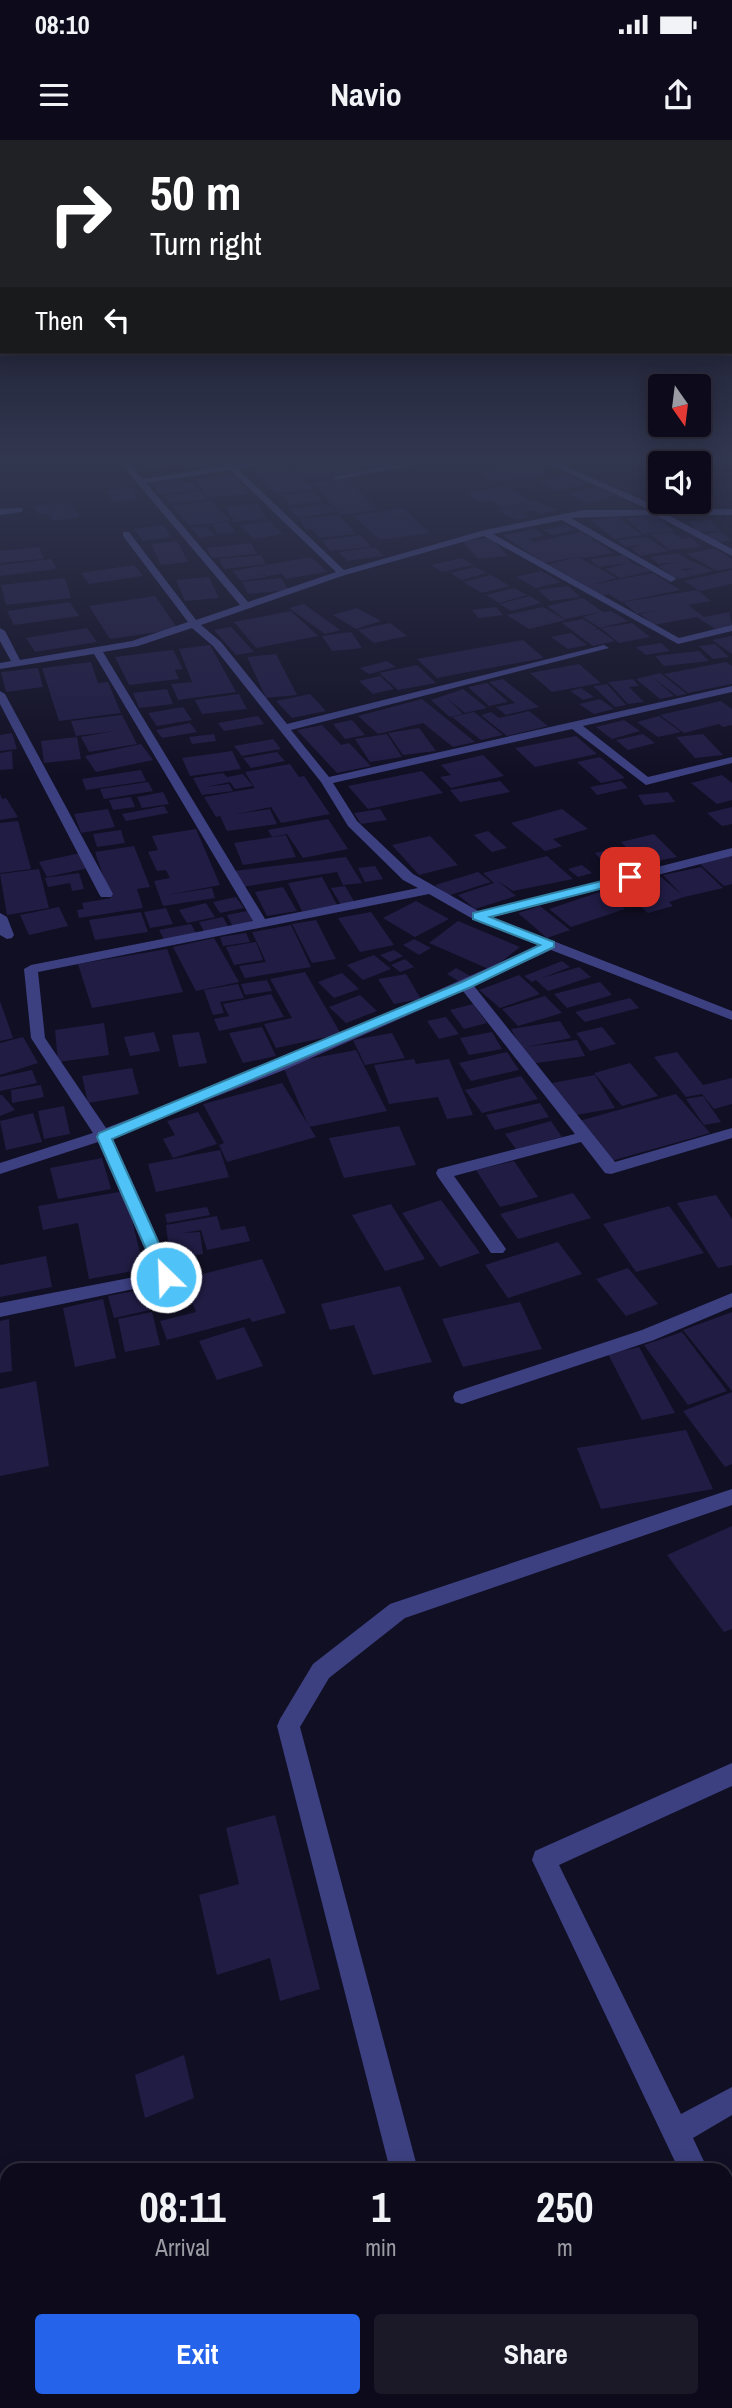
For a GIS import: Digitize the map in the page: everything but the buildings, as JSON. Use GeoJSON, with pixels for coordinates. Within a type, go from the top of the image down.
{"type":"FeatureCollection","features":[{"type":"Feature","properties":{"kind":"street"},"geometry":{"type":"LineString","coordinates":[[150,566],[194,624],[217,644],[326,781],[363,836],[408,877],[478,916],[732,1016]]}},
{"type":"Feature","properties":{"kind":"street"},"geometry":{"type":"LineString","coordinates":[[213,566],[245,605]]}},
{"type":"Feature","properties":{"kind":"street"},"geometry":{"type":"LineString","coordinates":[[335,566],[342,573]]}},
{"type":"Feature","properties":{"kind":"street"},"geometry":{"type":"LineString","coordinates":[[0,666],[134,644],[368,566]]}},
{"type":"Feature","properties":{"kind":"street"},"geometry":{"type":"LineString","coordinates":[[543,566],[678,642],[732,628]]}},
{"type":"Feature","properties":{"kind":"street"},"geometry":{"type":"LineString","coordinates":[[648,566],[671,579]]}},
{"type":"Feature","properties":{"kind":"street"},"geometry":{"type":"LineString","coordinates":[[0,631],[16,663]]}},
{"type":"Feature","properties":{"kind":"street"},"geometry":{"type":"LineString","coordinates":[[282,729],[604,648]]}},
{"type":"Feature","properties":{"kind":"street"},"geometry":{"type":"LineString","coordinates":[[98,652],[262,925]]}},
{"type":"Feature","properties":{"kind":"street"},"geometry":{"type":"LineString","coordinates":[[326,781],[732,690]]}},
{"type":"Feature","properties":{"kind":"street"},"geometry":{"type":"LineString","coordinates":[[0,694],[106,894]]}},
{"type":"Feature","properties":{"kind":"street"},"geometry":{"type":"LineString","coordinates":[[575,725],[646,781],[732,760]]}},
{"type":"Feature","properties":{"kind":"street"},"geometry":{"type":"LineString","coordinates":[[478,916],[732,852]]}},
{"type":"Feature","properties":{"kind":"street"},"geometry":{"type":"LineString","coordinates":[[0,1310],[166,1277],[104,1137],[38,1038],[31,969],[429,890]]}},
{"type":"Feature","properties":{"kind":"street"},"geometry":{"type":"LineString","coordinates":[[0,917],[7,935]]}},
{"type":"Feature","properties":{"kind":"street"},"geometry":{"type":"LineString","coordinates":[[0,1169],[104,1137],[466,985],[550,945]]}},
{"type":"Feature","properties":{"kind":"street"},"geometry":{"type":"LineString","coordinates":[[466,985],[611,1169],[732,1133]]}},
{"type":"Feature","properties":{"kind":"street"},"geometry":{"type":"LineString","coordinates":[[497,1249],[444,1172],[586,1136]]}},
{"type":"Feature","properties":{"kind":"street"},"geometry":{"type":"LineString","coordinates":[[462,1397],[648,1335],[732,1300]]}},
{"type":"Feature","properties":{"kind":"street"},"geometry":{"type":"LineString","coordinates":[[402,2163],[288,1726],[321,1671],[398,1611],[732,1497]]}},
{"type":"Feature","properties":{"kind":"street"},"geometry":{"type":"LineString","coordinates":[[691,2163],[544,1860],[732,1774]]}},
{"type":"Feature","properties":{"kind":"street"},"geometry":{"type":"LineString","coordinates":[[676,2133],[732,2100]]}},
{"type":"Feature","properties":{"kind":"route"},"geometry":{"type":"LineString","coordinates":[[166,1277],[104,1137],[466,985],[550,945],[478,916],[630,877]]}}]}
